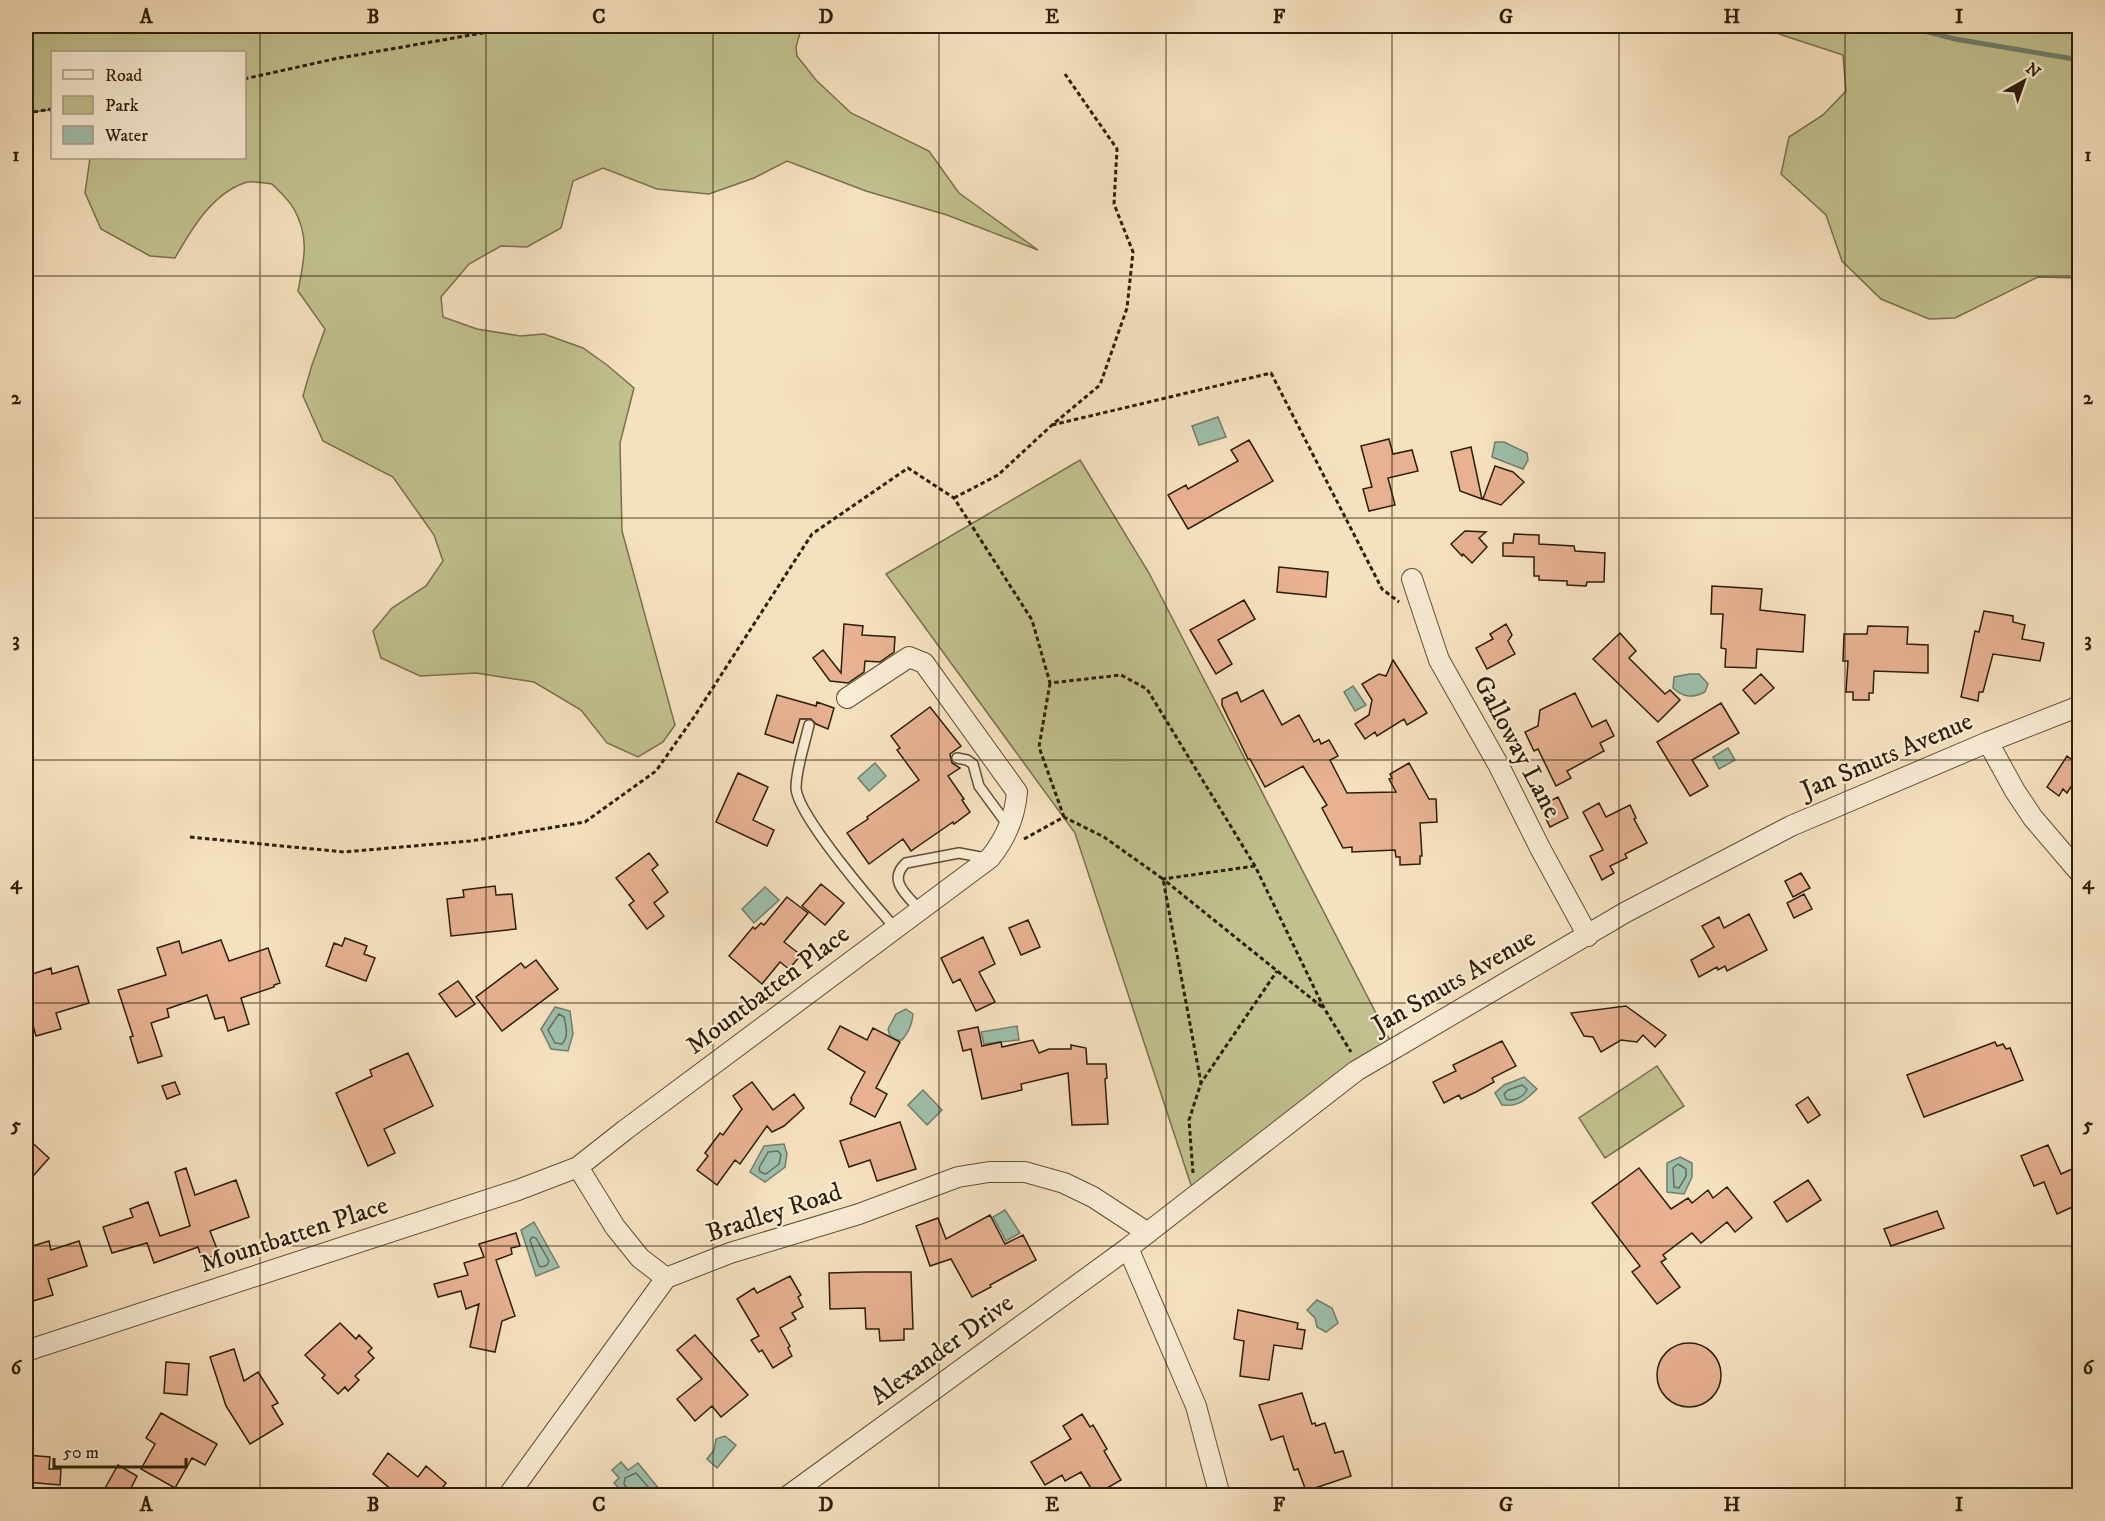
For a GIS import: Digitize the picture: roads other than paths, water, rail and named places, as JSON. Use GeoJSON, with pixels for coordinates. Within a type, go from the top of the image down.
{"type":"FeatureCollection","features":[{"type":"Feature","properties":{"kind":"street","name":"Galloway Lane"},"geometry":{"type":"LineString","coordinates":[[1412,579],[1439,660],[1499,766],[1565,896],[1588,936]]}},
{"type":"Feature","properties":{"kind":"street","name":"Mountbatten Place"},"geometry":{"type":"LineString","coordinates":[[26,1351],[518,1190],[578,1167],[921,911],[990,858],[1004,841],[1014,835],[1017,792],[924,663],[909,657],[847,698]]}},
{"type":"Feature","properties":{"kind":"street","name":"Jan Smuts Avenue"},"geometry":{"type":"LineString","coordinates":[[1128,1248],[1361,1068],[1626,912],[1791,826],[2079,706]]}},
{"type":"Feature","properties":{"kind":"street"},"geometry":{"type":"LineString","coordinates":[[1988,742],[2014,792],[2079,873]]}},
{"type":"Feature","properties":{"kind":"street"},"geometry":{"type":"LineString","coordinates":[[508,1496],[666,1278],[640,1258],[615,1227],[578,1167]]}},
{"type":"Feature","properties":{"kind":"street","name":"Bradley Road"},"geometry":{"type":"LineString","coordinates":[[666,1278],[730,1253],[859,1214],[958,1177],[989,1172],[1025,1172],[1064,1183],[1093,1197],[1148,1233]]}},
{"type":"Feature","properties":{"kind":"street"},"geometry":{"type":"LineString","coordinates":[[1128,1248],[1196,1406],[1220,1496]]}},
{"type":"Feature","properties":{"kind":"street","name":"Alexander Drive"},"geometry":{"type":"LineString","coordinates":[[788,1496],[1128,1248]]}},
{"type":"Feature","properties":{"kind":"lane"},"geometry":{"type":"LineString","coordinates":[[809,725],[796,788],[801,807],[838,859],[896,929]]}},
{"type":"Feature","properties":{"kind":"lane"},"geometry":{"type":"LineString","coordinates":[[957,758],[973,764],[979,786],[1014,835]]}},
{"type":"Feature","properties":{"kind":"lane"},"geometry":{"type":"LineString","coordinates":[[921,911],[899,886],[897,878],[899,869],[906,863],[959,853],[990,858]]}},
{"type":"Feature","properties":{"kind":"water"},"geometry":{"type":"Polygon","coordinates":[[[1218,417],[1226,437],[1199,445],[1192,426],[1218,417]]]}},
{"type":"Feature","properties":{"kind":"water"},"geometry":{"type":"Polygon","coordinates":[[[1495,442],[1504,442],[1527,453],[1528,460],[1523,469],[1492,457],[1495,442]]]}},
{"type":"Feature","properties":{"kind":"water"},"geometry":{"type":"Polygon","coordinates":[[[1699,674],[1708,684],[1705,692],[1689,696],[1673,688],[1674,677],[1699,674]]]}},
{"type":"Feature","properties":{"kind":"water"},"geometry":{"type":"Polygon","coordinates":[[[1353,686],[1366,705],[1355,711],[1344,692],[1353,686]]]}},
{"type":"Feature","properties":{"kind":"water"},"geometry":{"type":"Polygon","coordinates":[[[1728,748],[1735,760],[1719,769],[1713,757],[1728,748]]]}},
{"type":"Feature","properties":{"kind":"water"},"geometry":{"type":"Polygon","coordinates":[[[875,763],[886,776],[869,791],[858,778],[875,763]]]}},
{"type":"Feature","properties":{"kind":"water"},"geometry":{"type":"Polygon","coordinates":[[[765,887],[779,900],[754,923],[742,909],[765,887]]]}},
{"type":"Feature","properties":{"kind":"water"},"geometry":{"type":"Polygon","coordinates":[[[555,1007],[570,1011],[573,1034],[568,1051],[551,1049],[541,1029],[555,1007]]]}},
{"type":"Feature","properties":{"kind":"water"},"geometry":{"type":"Polygon","coordinates":[[[906,1009],[913,1014],[911,1025],[902,1040],[897,1040],[890,1036],[888,1029],[896,1014],[906,1009]]]}},
{"type":"Feature","properties":{"kind":"water"},"geometry":{"type":"Polygon","coordinates":[[[1017,1026],[1019,1040],[984,1044],[981,1032],[1017,1026]]]}},
{"type":"Feature","properties":{"kind":"water"},"geometry":{"type":"Polygon","coordinates":[[[1524,1077],[1537,1089],[1521,1102],[1502,1105],[1495,1093],[1504,1085],[1524,1077]]]}},
{"type":"Feature","properties":{"kind":"water"},"geometry":{"type":"Polygon","coordinates":[[[923,1090],[942,1110],[927,1125],[908,1105],[923,1090]]]}},
{"type":"Feature","properties":{"kind":"water"},"geometry":{"type":"Polygon","coordinates":[[[784,1144],[787,1154],[785,1167],[765,1182],[750,1172],[764,1146],[784,1144]]]}},
{"type":"Feature","properties":{"kind":"water"},"geometry":{"type":"Polygon","coordinates":[[[1680,1157],[1692,1163],[1692,1177],[1684,1194],[1667,1192],[1667,1163],[1680,1157]]]}},
{"type":"Feature","properties":{"kind":"water"},"geometry":{"type":"Polygon","coordinates":[[[1005,1210],[1020,1233],[1006,1241],[993,1217],[1005,1210]]]}},
{"type":"Feature","properties":{"kind":"water"},"geometry":{"type":"Polygon","coordinates":[[[534,1222],[559,1267],[536,1276],[521,1230],[534,1222]]]}},
{"type":"Feature","properties":{"kind":"water"},"geometry":{"type":"Polygon","coordinates":[[[1317,1300],[1332,1308],[1338,1323],[1326,1332],[1317,1327],[1315,1318],[1307,1310],[1317,1300]]]}},
{"type":"Feature","properties":{"kind":"water"},"geometry":{"type":"Polygon","coordinates":[[[725,1436],[736,1445],[717,1468],[707,1459],[714,1450],[716,1439],[725,1436]]]}},
{"type":"Feature","properties":{"kind":"water"},"geometry":{"type":"Polygon","coordinates":[[[621,1462],[628,1470],[638,1463],[664,1495],[625,1495],[614,1483],[619,1478],[612,1470],[621,1462]]]}},
{"type":"Feature","properties":{"kind":"waterway"},"geometry":{"type":"LineString","coordinates":[[26,34],[42,26]]}},
{"type":"Feature","properties":{"kind":"waterway"},"geometry":{"type":"LineString","coordinates":[[1905,26],[1955,39],[2080,60]]}}]}
